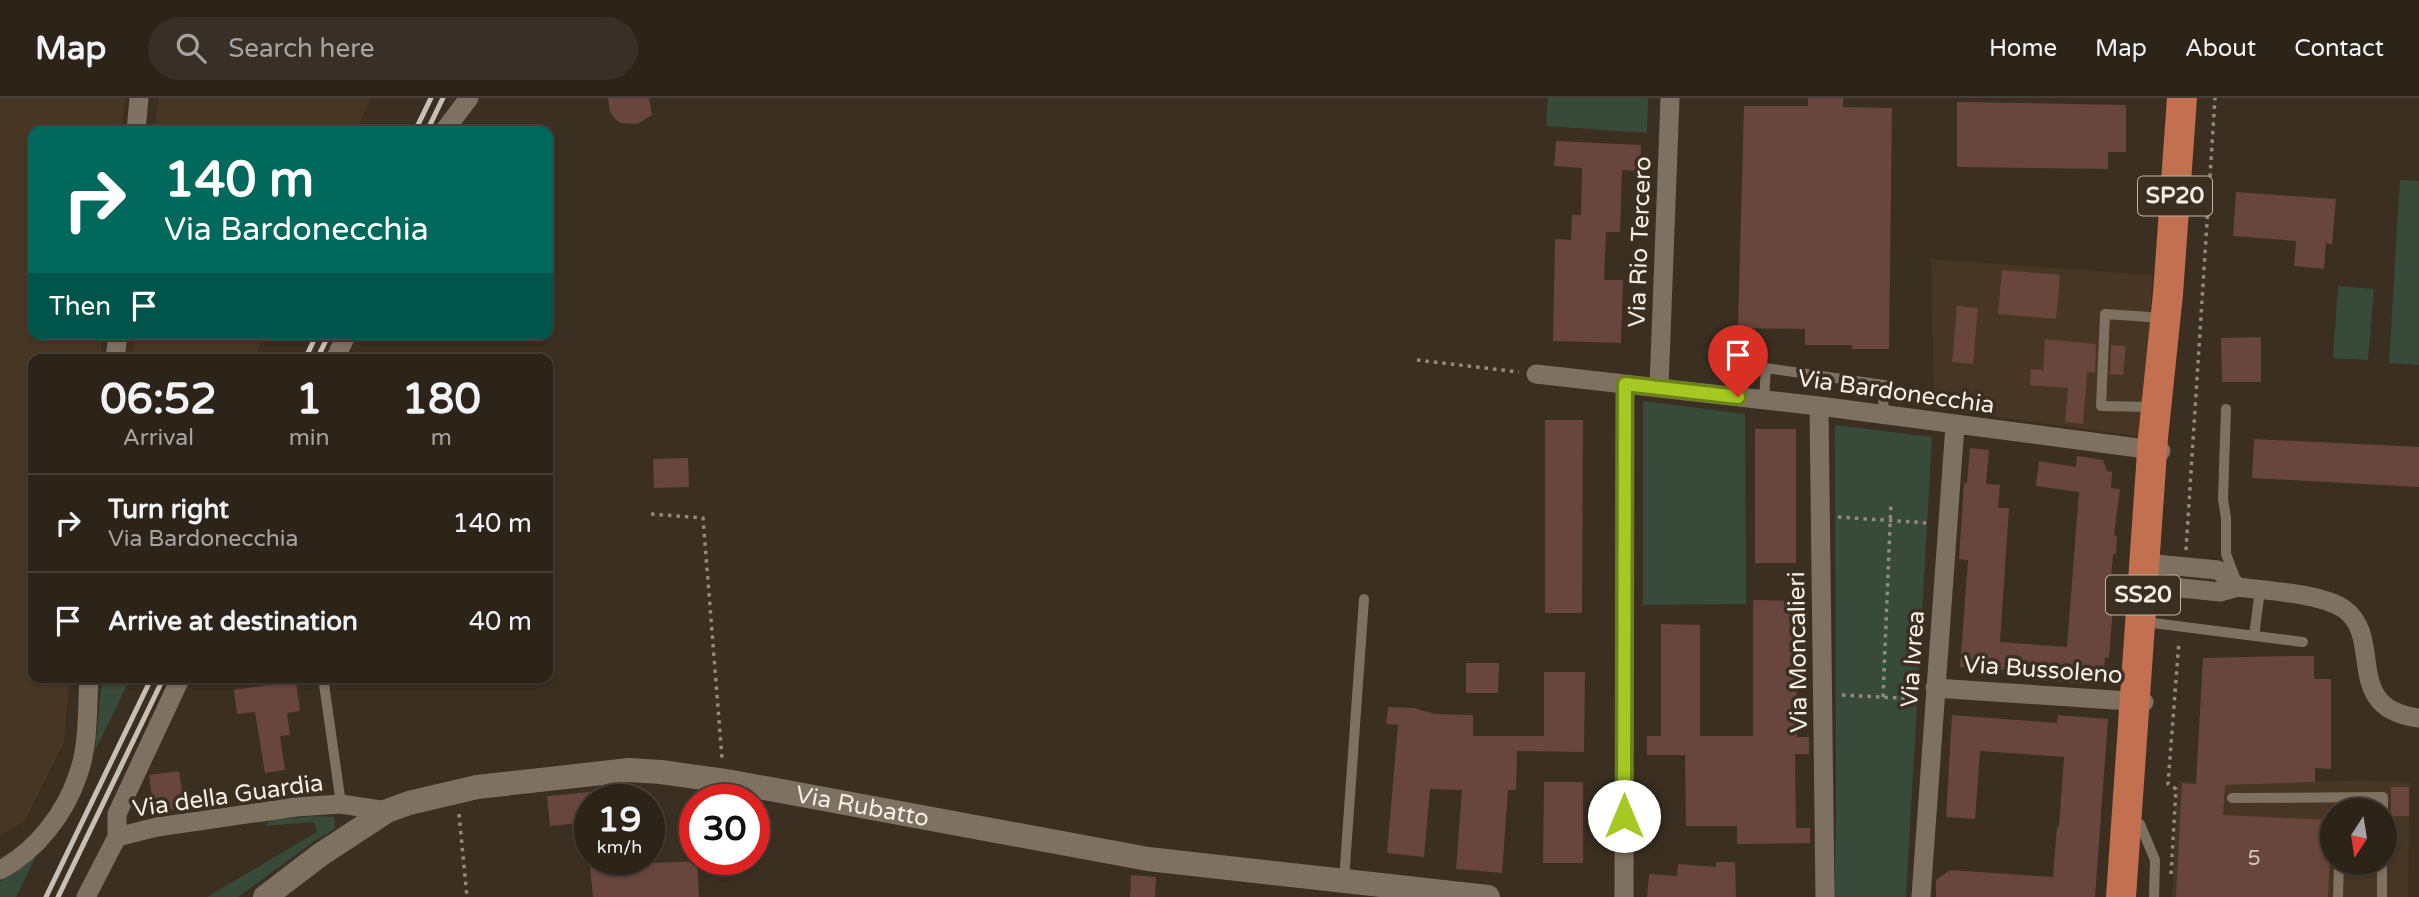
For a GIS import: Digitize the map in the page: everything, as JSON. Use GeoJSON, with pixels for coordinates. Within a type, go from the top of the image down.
{"type":"FeatureCollection","features":[{"type":"Feature","properties":{"kind":"main road","name":"SP20"},"geometry":{"type":"LineString","coordinates":[[2167,310],[2182,98]]}},
{"type":"Feature","properties":{"kind":"main road","name":"SS20"},"geometry":{"type":"LineString","coordinates":[[2121,897],[2142,701],[2158,624],[2159,451],[2167,310]]}},
{"type":"Feature","properties":{"kind":"main road","name":"SS20"},"geometry":{"type":"LineString","coordinates":[[2136,897],[2142,701]]}},
{"type":"Feature","properties":{"kind":"street"},"geometry":{"type":"LineString","coordinates":[[136,126],[139,98]]}},
{"type":"Feature","properties":{"kind":"street"},"geometry":{"type":"LineString","coordinates":[[448,126],[469,98]]}},
{"type":"Feature","properties":{"kind":"street","name":"Via Rio Tercero"},"geometry":{"type":"LineString","coordinates":[[1659,387],[1670,98]]}},
{"type":"Feature","properties":{"kind":"street","name":"Via Bardonecchia"},"geometry":{"type":"LineString","coordinates":[[1536,374],[1819,406],[2159,451]]}},
{"type":"Feature","properties":{"kind":"street"},"geometry":{"type":"LineString","coordinates":[[1624,897],[1625,384]]}},
{"type":"Feature","properties":{"kind":"street","name":"Via Moncalieri"},"geometry":{"type":"LineString","coordinates":[[1819,406],[1825,897]]}},
{"type":"Feature","properties":{"kind":"street","name":"Via Ivrea"},"geometry":{"type":"LineString","coordinates":[[1921,897],[1955,425]]}},
{"type":"Feature","properties":{"kind":"street"},"geometry":{"type":"LineString","coordinates":[[2157,573],[2218,570],[2238,587]]}},
{"type":"Feature","properties":{"kind":"street"},"geometry":{"type":"LineString","coordinates":[[2157,573],[2220,592],[2238,587],[2325,599],[2341,607],[2352,615],[2358,624],[2369,682],[2377,697],[2382,704],[2405,717],[2419,718]]}},
{"type":"Feature","properties":{"kind":"street"},"geometry":{"type":"LineString","coordinates":[[0,870],[37,843],[60,813],[79,774],[85,739],[89,683]]}},
{"type":"Feature","properties":{"kind":"street","name":"Via della Guardia"},"geometry":{"type":"LineString","coordinates":[[86,897],[117,837],[117,814],[178,683]]}},
{"type":"Feature","properties":{"kind":"street","name":"Via Bussoleno"},"geometry":{"type":"LineString","coordinates":[[1935,694],[2142,701]]}},
{"type":"Feature","properties":{"kind":"street","name":"Via Rubatto"},"geometry":{"type":"LineString","coordinates":[[265,897],[320,855],[387,811],[409,803],[477,787],[629,770],[724,781],[1148,859],[1488,897]]}},
{"type":"Feature","properties":{"kind":"street","name":"Via della Guardia"},"geometry":{"type":"LineString","coordinates":[[117,837],[157,827],[296,807],[341,804],[387,811]]}},
{"type":"Feature","properties":{"kind":"lane"},"geometry":{"type":"LineString","coordinates":[[2161,408],[2101,406],[2105,314],[2167,310]]}},
{"type":"Feature","properties":{"kind":"lane"},"geometry":{"type":"LineString","coordinates":[[1764,400],[1766,368],[1884,385],[1883,415]]}},
{"type":"Feature","properties":{"kind":"lane"},"geometry":{"type":"LineString","coordinates":[[2226,409],[2223,499],[2226,554],[2238,587]]}},
{"type":"Feature","properties":{"kind":"lane"},"geometry":{"type":"LineString","coordinates":[[2254,636],[2260,590]]}},
{"type":"Feature","properties":{"kind":"lane"},"geometry":{"type":"LineString","coordinates":[[1344,880],[1364,599]]}},
{"type":"Feature","properties":{"kind":"lane"},"geometry":{"type":"LineString","coordinates":[[2158,624],[2303,642]]}},
{"type":"Feature","properties":{"kind":"lane"},"geometry":{"type":"LineString","coordinates":[[324,683],[341,804]]}},
{"type":"Feature","properties":{"kind":"lane"},"geometry":{"type":"LineString","coordinates":[[2232,798],[2383,798]]}},
{"type":"Feature","properties":{"kind":"lane"},"geometry":{"type":"LineString","coordinates":[[2140,824],[2155,860],[2154,897]]}},
{"type":"Feature","properties":{"kind":"lane"},"geometry":{"type":"LineString","coordinates":[[2339,875],[2339,897]]}},
{"type":"Feature","properties":{"kind":"lane"},"geometry":{"type":"LineString","coordinates":[[2382,875],[2382,897]]}},
{"type":"Feature","properties":{"kind":"path"},"geometry":{"type":"LineString","coordinates":[[2157,573],[2215,98]]}},
{"type":"Feature","properties":{"kind":"path"},"geometry":{"type":"LineString","coordinates":[[1417,360],[1536,374]]}},
{"type":"Feature","properties":{"kind":"path"},"geometry":{"type":"LineString","coordinates":[[1883,697],[1891,502]]}},
{"type":"Feature","properties":{"kind":"path"},"geometry":{"type":"LineString","coordinates":[[651,514],[703,518],[724,781]]}},
{"type":"Feature","properties":{"kind":"path"},"geometry":{"type":"LineString","coordinates":[[1821,516],[1948,524]]}},
{"type":"Feature","properties":{"kind":"path"},"geometry":{"type":"LineString","coordinates":[[2158,624],[2168,784],[2176,789],[2171,884]]}},
{"type":"Feature","properties":{"kind":"path"},"geometry":{"type":"LineString","coordinates":[[1824,694],[1883,697],[1935,694]]}},
{"type":"Feature","properties":{"kind":"path"},"geometry":{"type":"LineString","coordinates":[[455,792],[467,897]]}},
{"type":"Feature","properties":{"kind":"shaded area"},"geometry":{"type":"Polygon","coordinates":[[[0,98],[125,98],[122,126],[28,126],[28,340],[102,340],[101,354],[28,354],[28,683],[69,683],[64,743],[25,821],[0,836],[0,98]]]}},
{"type":"Feature","properties":{"kind":"shaded area"},"geometry":{"type":"Polygon","coordinates":[[[158,98],[371,98],[358,126],[155,126],[158,98]]]}},
{"type":"Feature","properties":{"kind":"shaded area"},"geometry":{"type":"Polygon","coordinates":[[[1931,259],[2153,275],[2142,437],[1934,408],[1931,259]]]}},
{"type":"Feature","properties":{"kind":"shaded area"},"geometry":{"type":"Polygon","coordinates":[[[134,340],[262,340],[256,354],[132,354],[134,340]]]}},
{"type":"Feature","properties":{"kind":"shaded area"},"geometry":{"type":"Polygon","coordinates":[[[2360,780],[2410,783],[2408,897],[2172,897],[2178,781],[2225,785],[2360,780]]]}},
{"type":"Feature","properties":{"kind":"green space"},"geometry":{"type":"Polygon","coordinates":[[[1548,98],[1648,98],[1647,133],[1546,126],[1548,98]]]}},
{"type":"Feature","properties":{"kind":"green space"},"geometry":{"type":"Polygon","coordinates":[[[2400,180],[2419,181],[2419,365],[2389,363],[2400,180]]]}},
{"type":"Feature","properties":{"kind":"green space"},"geometry":{"type":"Polygon","coordinates":[[[2338,286],[2374,289],[2368,360],[2333,358],[2338,286]]]}},
{"type":"Feature","properties":{"kind":"green space"},"geometry":{"type":"Polygon","coordinates":[[[1643,401],[1745,414],[1746,604],[1643,605],[1643,401]]]}},
{"type":"Feature","properties":{"kind":"green space"},"geometry":{"type":"Polygon","coordinates":[[[1835,425],[1932,437],[1906,897],[1834,897],[1835,425]]]}},
{"type":"Feature","properties":{"kind":"green space"},"geometry":{"type":"Polygon","coordinates":[[[101,683],[128,683],[95,751],[101,683]]]}},
{"type":"Feature","properties":{"kind":"green space"},"geometry":{"type":"Polygon","coordinates":[[[334,817],[335,829],[238,897],[207,897],[317,832],[314,822],[265,826],[270,820],[334,817]]]}},
{"type":"Feature","properties":{"kind":"green space"},"geometry":{"type":"Polygon","coordinates":[[[36,856],[16,897],[0,897],[0,882],[36,856]]]}},
{"type":"Feature","properties":{"kind":"building"},"geometry":{"type":"Polygon","coordinates":[[[608,98],[649,98],[652,115],[637,124],[621,123],[610,112],[608,98]]]}},
{"type":"Feature","properties":{"kind":"building"},"geometry":{"type":"Polygon","coordinates":[[[1808,98],[1843,98],[1843,107],[1892,108],[1889,349],[1852,349],[1852,345],[1805,345],[1805,329],[1738,328],[1744,106],[1808,106],[1808,98]]]}},
{"type":"Feature","properties":{"kind":"building"},"geometry":{"type":"Polygon","coordinates":[[[1957,102],[2126,105],[2126,152],[2108,152],[2108,169],[1957,167],[1957,102]]]}},
{"type":"Feature","properties":{"kind":"building"},"geometry":{"type":"Polygon","coordinates":[[[1556,141],[1641,145],[1640,171],[1622,170],[1620,232],[1606,232],[1604,280],[1623,280],[1621,343],[1553,341],[1555,239],[1571,240],[1572,215],[1581,215],[1582,168],[1554,166],[1556,141]]]}},
{"type":"Feature","properties":{"kind":"building"},"geometry":{"type":"Polygon","coordinates":[[[2236,192],[2336,199],[2332,244],[2326,243],[2324,269],[2294,266],[2296,241],[2233,236],[2236,192]]]}},
{"type":"Feature","properties":{"kind":"building"},"geometry":{"type":"Polygon","coordinates":[[[2002,270],[2060,275],[2056,319],[1998,314],[2002,270]]]}},
{"type":"Feature","properties":{"kind":"building"},"geometry":{"type":"Polygon","coordinates":[[[1957,306],[1978,308],[1973,364],[1952,362],[1957,306]]]}},
{"type":"Feature","properties":{"kind":"building"},"geometry":{"type":"Polygon","coordinates":[[[2261,337],[2261,382],[2222,382],[2221,338],[2261,337]]]}},
{"type":"Feature","properties":{"kind":"building"},"geometry":{"type":"Polygon","coordinates":[[[2045,339],[2096,344],[2095,373],[2087,372],[2083,424],[2065,422],[2068,388],[2030,385],[2031,369],[2043,370],[2045,339]]]}},
{"type":"Feature","properties":{"kind":"building"},"geometry":{"type":"Polygon","coordinates":[[[2111,345],[2126,346],[2123,375],[2110,374],[2111,345]]]}},
{"type":"Feature","properties":{"kind":"building"},"geometry":{"type":"Polygon","coordinates":[[[1545,420],[1583,420],[1582,613],[1545,613],[1545,420]]]}},
{"type":"Feature","properties":{"kind":"building"},"geometry":{"type":"Polygon","coordinates":[[[1755,429],[1796,429],[1796,563],[1755,563],[1755,429]]]}},
{"type":"Feature","properties":{"kind":"building"},"geometry":{"type":"Polygon","coordinates":[[[2254,439],[2419,447],[2419,487],[2252,478],[2254,439]]]}},
{"type":"Feature","properties":{"kind":"building"},"geometry":{"type":"Polygon","coordinates":[[[1970,448],[1989,450],[1986,484],[2000,485],[1998,508],[2009,508],[2000,642],[2067,647],[2079,492],[2036,486],[2039,461],[2076,467],[2077,456],[2103,460],[2107,471],[2112,472],[2111,488],[2120,489],[2114,535],[2117,536],[2116,554],[2113,554],[2110,594],[2114,594],[2109,658],[2105,657],[2103,683],[2034,680],[2023,677],[2023,671],[1960,667],[1968,560],[1959,559],[1964,482],[1967,483],[1970,448]]]}},
{"type":"Feature","properties":{"kind":"building"},"geometry":{"type":"Polygon","coordinates":[[[688,458],[689,487],[654,488],[653,459],[688,458]]]}},
{"type":"Feature","properties":{"kind":"building"},"geometry":{"type":"Polygon","coordinates":[[[1753,600],[1797,601],[1797,737],[1809,737],[1809,754],[1795,754],[1796,828],[1810,828],[1810,843],[1737,844],[1737,826],[1686,826],[1685,755],[1647,755],[1647,736],[1661,736],[1661,624],[1700,625],[1700,736],[1753,736],[1753,600]]]}},
{"type":"Feature","properties":{"kind":"building"},"geometry":{"type":"Polygon","coordinates":[[[2314,656],[2314,679],[2331,679],[2331,769],[2315,768],[2315,782],[2225,785],[2223,815],[2320,819],[2320,875],[2329,875],[2328,897],[2176,897],[2182,783],[2196,784],[2203,658],[2314,656]]]}},
{"type":"Feature","properties":{"kind":"building"},"geometry":{"type":"Polygon","coordinates":[[[1466,663],[1499,663],[1498,693],[1466,693],[1466,663]]]}},
{"type":"Feature","properties":{"kind":"building"},"geometry":{"type":"Polygon","coordinates":[[[1544,672],[1585,672],[1584,752],[1517,751],[1516,790],[1508,790],[1502,873],[1456,869],[1462,790],[1430,789],[1424,857],[1387,853],[1398,725],[1386,724],[1388,707],[1414,708],[1435,714],[1473,715],[1473,736],[1544,736],[1544,672]]]}},
{"type":"Feature","properties":{"kind":"building"},"geometry":{"type":"Polygon","coordinates":[[[296,683],[300,711],[287,713],[290,735],[280,736],[285,770],[265,773],[255,712],[237,714],[234,690],[296,683]]]}},
{"type":"Feature","properties":{"kind":"building"},"geometry":{"type":"Polygon","coordinates":[[[1952,715],[2057,723],[2058,715],[2108,719],[2095,897],[1936,897],[1936,880],[1950,870],[2053,877],[2059,827],[2064,757],[1980,751],[1975,819],[1946,817],[1952,715]]]}},
{"type":"Feature","properties":{"kind":"building"},"geometry":{"type":"Polygon","coordinates":[[[179,771],[185,808],[154,812],[149,775],[179,771]]]}},
{"type":"Feature","properties":{"kind":"building"},"geometry":{"type":"Polygon","coordinates":[[[1544,782],[1583,782],[1583,863],[1543,863],[1544,782]]]}},
{"type":"Feature","properties":{"kind":"building"},"geometry":{"type":"Polygon","coordinates":[[[2391,787],[2409,787],[2409,816],[2398,816],[2398,798],[2391,798],[2391,787]]]}},
{"type":"Feature","properties":{"kind":"building"},"geometry":{"type":"Polygon","coordinates":[[[574,793],[574,824],[550,826],[547,796],[574,793]]]}},
{"type":"Feature","properties":{"kind":"building"},"geometry":{"type":"Polygon","coordinates":[[[665,862],[679,862],[679,875],[698,875],[699,897],[593,897],[591,875],[665,875],[665,862]]]}},
{"type":"Feature","properties":{"kind":"building"},"geometry":{"type":"Polygon","coordinates":[[[1716,862],[1735,862],[1736,897],[1647,897],[1649,874],[1677,876],[1678,864],[1716,867],[1716,862]]]}},
{"type":"Feature","properties":{"kind":"building"},"geometry":{"type":"Polygon","coordinates":[[[1131,875],[1156,877],[1155,897],[1130,897],[1131,875]]]}},
{"type":"Feature","properties":{"kind":"railway"},"geometry":{"type":"LineString","coordinates":[[417,126],[431,98]]}},
{"type":"Feature","properties":{"kind":"railway"},"geometry":{"type":"LineString","coordinates":[[429,126],[443,98]]}},
{"type":"Feature","properties":{"kind":"railway"},"geometry":{"type":"LineString","coordinates":[[307,354],[314,340]]}},
{"type":"Feature","properties":{"kind":"railway"},"geometry":{"type":"LineString","coordinates":[[319,354],[326,340]]}},
{"type":"Feature","properties":{"kind":"railway"},"geometry":{"type":"LineString","coordinates":[[46,897],[149,683]]}},
{"type":"Feature","properties":{"kind":"railway"},"geometry":{"type":"LineString","coordinates":[[58,897],[161,683]]}},
{"type":"Feature","properties":{"kind":"route"},"geometry":{"type":"LineString","coordinates":[[1624,816],[1625,384],[1738,397]]}}]}
